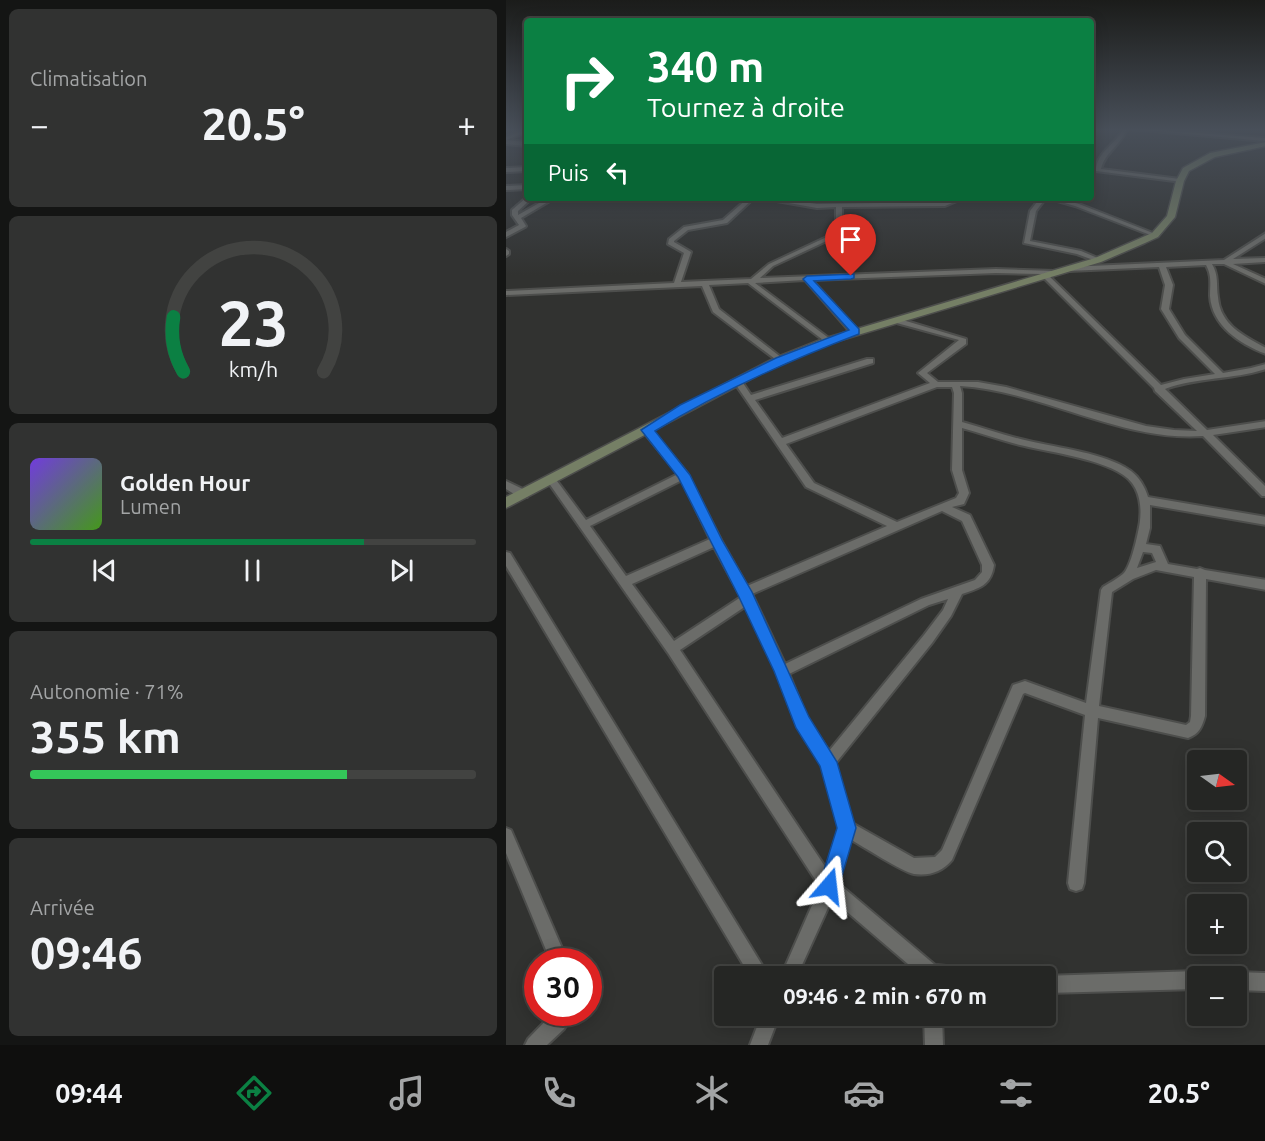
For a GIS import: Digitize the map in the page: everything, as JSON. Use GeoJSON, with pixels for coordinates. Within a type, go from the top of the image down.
{"type":"FeatureCollection","features":[{"type":"Feature","properties":{"kind":"street"},"geometry":{"type":"LineString","coordinates":[[1152,178],[1180,181]]}},
{"type":"Feature","properties":{"kind":"street"},"geometry":{"type":"LineString","coordinates":[[506,503],[647,430],[684,408],[779,360],[827,340],[1098,260],[1155,235],[1171,218],[1182,178]]}},
{"type":"Feature","properties":{"kind":"street"},"geometry":{"type":"LineString","coordinates":[[506,188],[524,187]]}},
{"type":"Feature","properties":{"kind":"street"},"geometry":{"type":"LineString","coordinates":[[506,235],[523,226],[515,210],[525,201]]}},
{"type":"Feature","properties":{"kind":"street"},"geometry":{"type":"LineString","coordinates":[[517,218],[547,201]]}},
{"type":"Feature","properties":{"kind":"street"},"geometry":{"type":"LineString","coordinates":[[677,285],[688,252],[670,243],[671,240],[686,228],[725,222],[748,201]]}},
{"type":"Feature","properties":{"kind":"street"},"geometry":{"type":"LineString","coordinates":[[788,201],[839,207],[945,204],[953,201]]}},
{"type":"Feature","properties":{"kind":"street"},"geometry":{"type":"LineString","coordinates":[[1041,201],[1033,211],[1026,242],[1079,252],[1098,260]]}},
{"type":"Feature","properties":{"kind":"street"},"geometry":{"type":"LineString","coordinates":[[1062,201],[1155,235]]}},
{"type":"Feature","properties":{"kind":"street"},"geometry":{"type":"LineString","coordinates":[[751,283],[771,265],[833,236],[839,229],[839,207]]}},
{"type":"Feature","properties":{"kind":"street"},"geometry":{"type":"LineString","coordinates":[[1225,262],[1265,235]]}},
{"type":"Feature","properties":{"kind":"street"},"geometry":{"type":"LineString","coordinates":[[1068,269],[1265,260]]}},
{"type":"Feature","properties":{"kind":"street"},"geometry":{"type":"LineString","coordinates":[[1225,262],[1265,282]]}},
{"type":"Feature","properties":{"kind":"street"},"geometry":{"type":"LineString","coordinates":[[1208,263],[1217,279],[1215,307],[1223,324],[1265,352]]}},
{"type":"Feature","properties":{"kind":"street"},"geometry":{"type":"LineString","coordinates":[[1162,265],[1169,285],[1165,309],[1182,336],[1219,374]]}},
{"type":"Feature","properties":{"kind":"street"},"geometry":{"type":"LineString","coordinates":[[506,293],[996,271],[1049,274],[1158,388],[1265,493]]}},
{"type":"Feature","properties":{"kind":"street"},"geometry":{"type":"LineString","coordinates":[[807,279],[855,332]]}},
{"type":"Feature","properties":{"kind":"street"},"geometry":{"type":"LineString","coordinates":[[751,283],[827,340]]}},
{"type":"Feature","properties":{"kind":"street"},"geometry":{"type":"LineString","coordinates":[[705,284],[716,310],[779,360]]}},
{"type":"Feature","properties":{"kind":"street"},"geometry":{"type":"LineString","coordinates":[[896,320],[962,339],[963,342],[922,373],[936,384]]}},
{"type":"Feature","properties":{"kind":"street"},"geometry":{"type":"LineString","coordinates":[[751,398],[870,361]]}},
{"type":"Feature","properties":{"kind":"street"},"geometry":{"type":"LineString","coordinates":[[1158,388],[1176,380],[1246,372],[1265,366]]}},
{"type":"Feature","properties":{"kind":"street"},"geometry":{"type":"LineString","coordinates":[[738,382],[810,485],[895,526]]}},
{"type":"Feature","properties":{"kind":"street"},"geometry":{"type":"LineString","coordinates":[[672,649],[746,596],[895,526],[963,497],[957,470],[958,393],[955,385],[950,383]]}},
{"type":"Feature","properties":{"kind":"street"},"geometry":{"type":"LineString","coordinates":[[781,442],[936,384],[950,383],[988,386],[1148,428],[1206,434],[1265,424]]}},
{"type":"Feature","properties":{"kind":"street"},"geometry":{"type":"LineString","coordinates":[[957,423],[1120,469],[1135,479],[1144,500],[1146,516],[1144,538],[1129,576]]}},
{"type":"Feature","properties":{"kind":"street"},"geometry":{"type":"LineString","coordinates":[[647,430],[684,475],[782,671],[802,722],[828,762],[846,828],[829,886],[793,966]]}},
{"type":"Feature","properties":{"kind":"street"},"geometry":{"type":"LineString","coordinates":[[584,525],[684,475]]}},
{"type":"Feature","properties":{"kind":"street"},"geometry":{"type":"LineString","coordinates":[[551,479],[672,649],[829,886],[921,966]]}},
{"type":"Feature","properties":{"kind":"street"},"geometry":{"type":"LineString","coordinates":[[506,485],[523,494]]}},
{"type":"Feature","properties":{"kind":"street"},"geometry":{"type":"LineString","coordinates":[[1144,500],[1265,521]]}},
{"type":"Feature","properties":{"kind":"street"},"geometry":{"type":"LineString","coordinates":[[782,671],[925,602],[979,583],[987,574],[988,565],[966,518],[942,507]]}},
{"type":"Feature","properties":{"kind":"street"},"geometry":{"type":"LineString","coordinates":[[624,582],[716,542]]}},
{"type":"Feature","properties":{"kind":"street"},"geometry":{"type":"LineString","coordinates":[[1140,548],[1156,549],[1164,566]]}},
{"type":"Feature","properties":{"kind":"street"},"geometry":{"type":"LineString","coordinates":[[506,556],[753,966]]}},
{"type":"Feature","properties":{"kind":"street"},"geometry":{"type":"LineString","coordinates":[[1076,883],[1092,711],[1107,590],[1145,568],[1164,566],[1265,585]]}},
{"type":"Feature","properties":{"kind":"street"},"geometry":{"type":"LineString","coordinates":[[846,828],[913,866],[939,864],[947,855],[1018,689],[1025,687],[1092,711],[1188,732],[1196,725],[1200,572]]}},
{"type":"Feature","properties":{"kind":"street"},"geometry":{"type":"LineString","coordinates":[[828,762],[928,639],[947,613],[957,592]]}},
{"type":"Feature","properties":{"kind":"street"},"geometry":{"type":"LineString","coordinates":[[506,835],[554,948]]}},
{"type":"Feature","properties":{"kind":"street"},"geometry":{"type":"LineString","coordinates":[[1056,984],[1187,980]]}},
{"type":"Feature","properties":{"kind":"street"},"geometry":{"type":"LineString","coordinates":[[1247,981],[1265,982]]}},
{"type":"Feature","properties":{"kind":"street"},"geometry":{"type":"LineString","coordinates":[[534,1045],[555,1026]]}},
{"type":"Feature","properties":{"kind":"street"},"geometry":{"type":"LineString","coordinates":[[759,1045],[766,1026]]}},
{"type":"Feature","properties":{"kind":"street"},"geometry":{"type":"LineString","coordinates":[[933,1026],[934,1045]]}},
{"type":"Feature","properties":{"kind":"route"},"geometry":{"type":"LineString","coordinates":[[829,886],[846,828],[828,762],[802,722],[782,671],[684,475],[647,430],[684,408],[779,360],[827,340],[855,332],[807,279],[851,276]]}}]}
